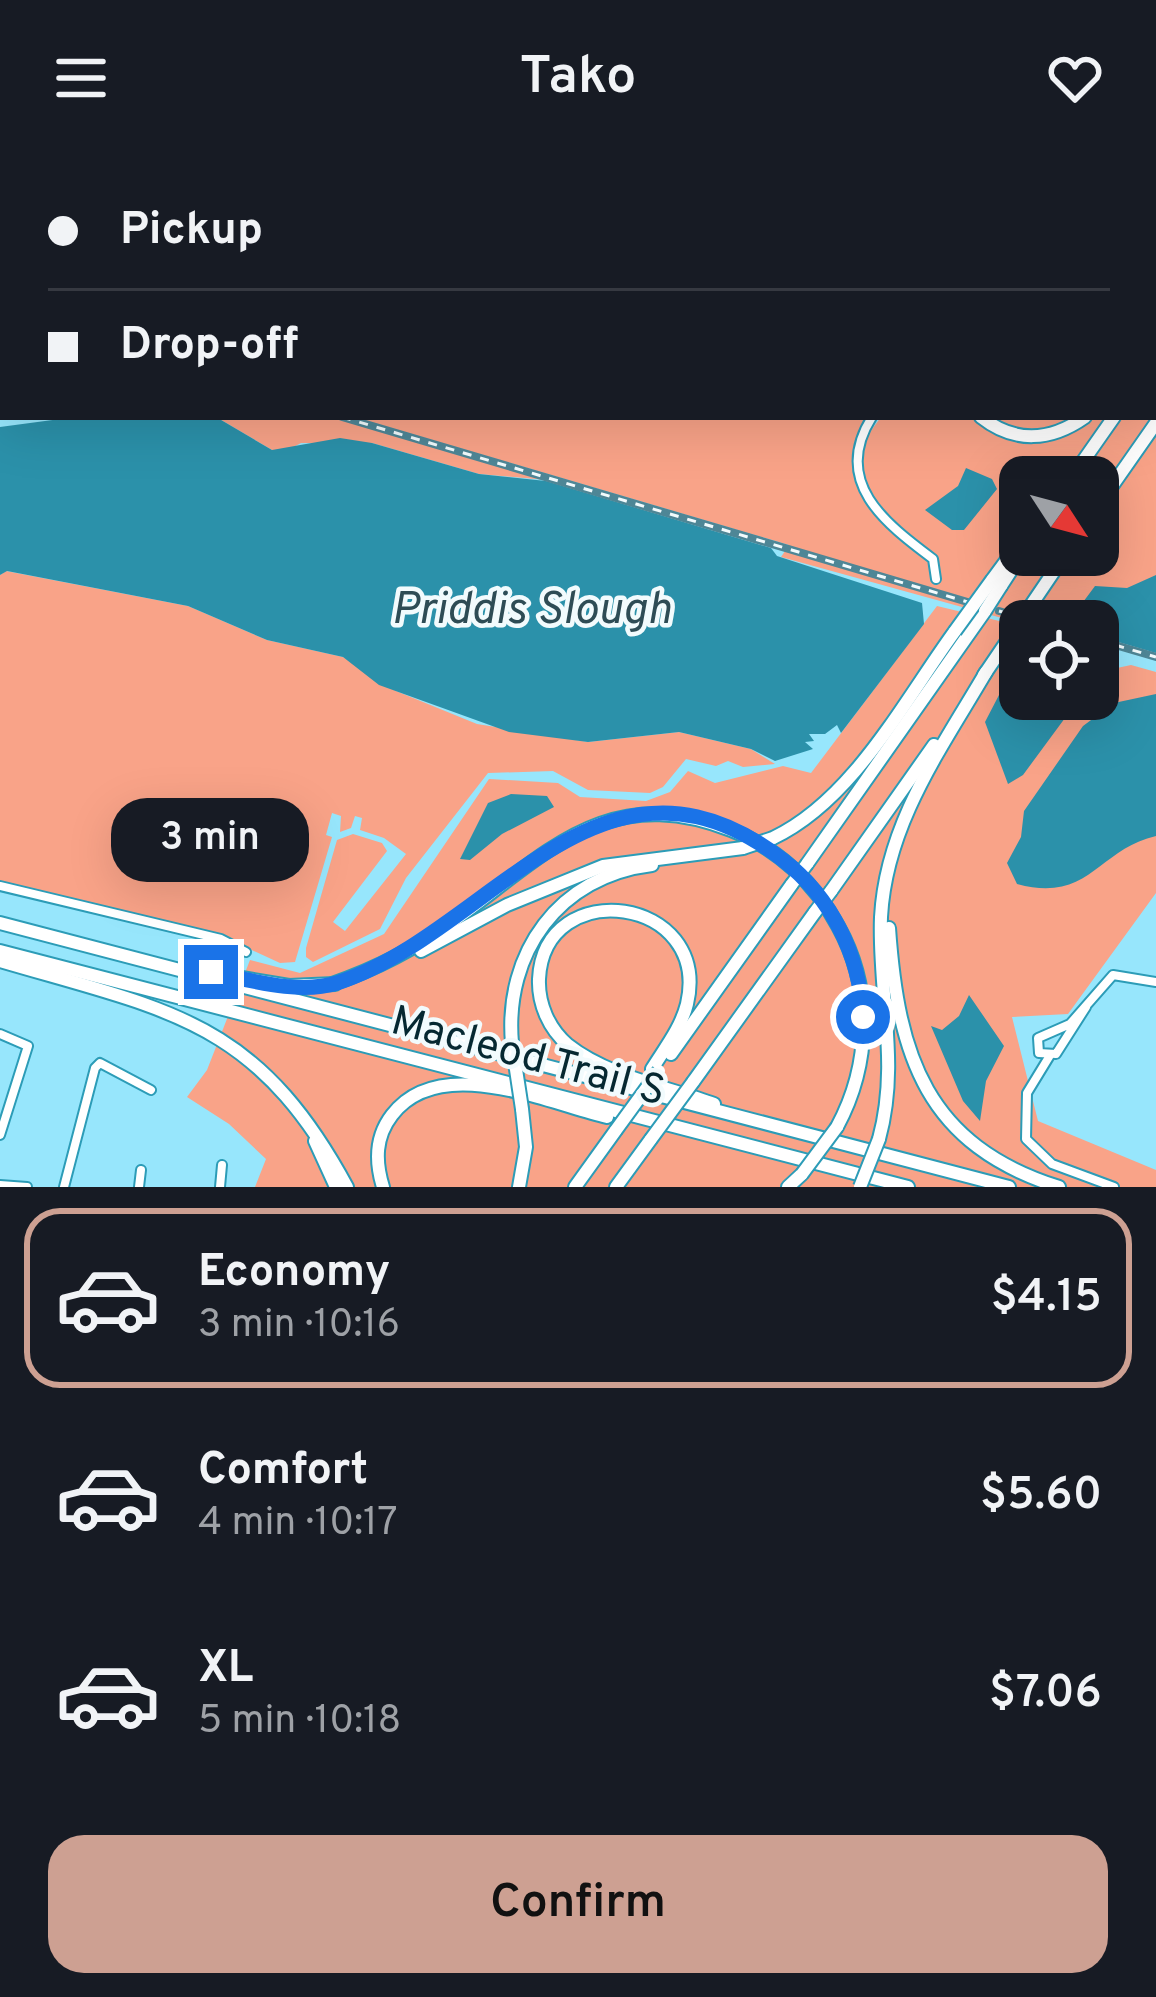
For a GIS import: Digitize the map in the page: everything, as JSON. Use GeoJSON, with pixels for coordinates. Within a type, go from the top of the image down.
{"type":"FeatureCollection","features":[{"type":"Feature","properties":{"kind":"highway"},"geometry":{"type":"LineString","coordinates":[[986,420],[1010,434],[1038,437],[1078,420]]}},
{"type":"Feature","properties":{"kind":"highway"},"geometry":{"type":"LineString","coordinates":[[1086,456],[1112,420]]}},
{"type":"Feature","properties":{"kind":"highway"},"geometry":{"type":"LineString","coordinates":[[1119,476],[1156,423]]}},
{"type":"Feature","properties":{"kind":"highway"},"geometry":{"type":"LineString","coordinates":[[574,1187],[807,864],[1001,576]]}},
{"type":"Feature","properties":{"kind":"highway"},"geometry":{"type":"LineString","coordinates":[[519,1187],[526,1148],[510,1004],[533,936],[564,902],[621,871],[739,849],[773,838],[815,811],[986,610],[1003,576]]}},
{"type":"Feature","properties":{"kind":"highway"},"geometry":{"type":"LineString","coordinates":[[616,1187],[999,652]]}},
{"type":"Feature","properties":{"kind":"highway"},"geometry":{"type":"LineString","coordinates":[[860,1187],[879,1138],[891,1071],[881,918],[891,855],[915,794],[986,672]]}},
{"type":"Feature","properties":{"kind":"highway"},"geometry":{"type":"LineString","coordinates":[[332,985],[422,942],[522,865],[570,835],[644,817],[708,823],[750,839],[787,863],[825,904],[849,947],[861,993],[863,1038],[854,1087],[837,1127],[788,1187]]}},
{"type":"Feature","properties":{"kind":"highway"},"geometry":{"type":"LineString","coordinates":[[164,966],[283,986],[332,985],[388,968],[507,905],[603,866],[739,849]]}},
{"type":"Feature","properties":{"kind":"highway"},"geometry":{"type":"LineString","coordinates":[[891,855],[888,922],[896,997],[919,1079],[970,1142],[1011,1168],[1059,1187]]}},
{"type":"Feature","properties":{"kind":"highway"},"geometry":{"type":"LineString","coordinates":[[655,1070],[688,1002],[689,978],[681,952],[665,929],[643,915],[617,909],[582,916],[551,943],[540,969],[540,998],[552,1028],[596,1062],[714,1104],[723,1113],[1009,1187]]}},
{"type":"Feature","properties":{"kind":"highway","name":"Macleod Trail S"},"geometry":{"type":"LineString","coordinates":[[0,923],[723,1113]]}},
{"type":"Feature","properties":{"kind":"highway","name":"Macleod Trail S"},"geometry":{"type":"LineString","coordinates":[[0,951],[694,1132]]}},
{"type":"Feature","properties":{"kind":"highway"},"geometry":{"type":"LineString","coordinates":[[0,961],[156,1007],[214,1033],[248,1056],[290,1099],[323,1141],[347,1187]]}},
{"type":"Feature","properties":{"kind":"highway"},"geometry":{"type":"LineString","coordinates":[[383,1187],[377,1156],[386,1123],[413,1095],[440,1086],[482,1087],[643,1126],[694,1132],[908,1187]]}},
{"type":"Feature","properties":{"kind":"highway"},"geometry":{"type":"LineString","coordinates":[[290,1099],[336,1187]]}},
{"type":"Feature","properties":{"kind":"street"},"geometry":{"type":"LineString","coordinates":[[871,420],[858,448],[864,493],[879,518],[935,562],[936,578]]}},
{"type":"Feature","properties":{"kind":"street"},"geometry":{"type":"LineString","coordinates":[[0,886],[221,939],[246,952]]}},
{"type":"Feature","properties":{"kind":"street"},"geometry":{"type":"LineString","coordinates":[[1114,1187],[1052,1164],[1026,1139],[1027,1093],[1040,1064],[1113,975],[1156,982]]}},
{"type":"Feature","properties":{"kind":"street"},"geometry":{"type":"LineString","coordinates":[[1050,1057],[1039,1053],[1038,1038],[1060,1031],[1086,1007]]}},
{"type":"Feature","properties":{"kind":"street"},"geometry":{"type":"LineString","coordinates":[[0,1034],[28,1046],[0,1136]]}},
{"type":"Feature","properties":{"kind":"street"},"geometry":{"type":"LineString","coordinates":[[64,1187],[94,1067],[100,1063],[151,1090]]}},
{"type":"Feature","properties":{"kind":"street"},"geometry":{"type":"LineString","coordinates":[[220,1187],[222,1166]]}},
{"type":"Feature","properties":{"kind":"street"},"geometry":{"type":"LineString","coordinates":[[139,1187],[141,1170]]}},
{"type":"Feature","properties":{"kind":"street"},"geometry":{"type":"LineString","coordinates":[[0,1185],[27,1187]]}},
{"type":"Feature","properties":{"kind":"shaded area"},"geometry":{"type":"Polygon","coordinates":[[[221,420],[347,420],[546,480],[479,474],[372,443],[301,443],[286,451],[272,450],[221,420]]]}},
{"type":"Feature","properties":{"kind":"shaded area"},"geometry":{"type":"Polygon","coordinates":[[[364,420],[864,420],[853,455],[879,420],[1156,420],[1156,580],[1119,644],[1119,600],[999,600],[999,617],[781,557],[789,545],[364,420]]]}},
{"type":"Feature","properties":{"kind":"shaded area"},"geometry":{"type":"Polygon","coordinates":[[[6,571],[188,606],[267,640],[343,657],[396,691],[477,724],[588,742],[679,732],[751,749],[775,764],[743,767],[728,761],[716,766],[686,759],[663,787],[650,793],[588,790],[553,771],[488,773],[406,878],[380,929],[313,962],[306,957],[306,948],[337,840],[353,834],[382,843],[387,851],[333,922],[345,931],[406,854],[384,838],[360,830],[362,818],[355,816],[351,828],[340,832],[341,816],[332,813],[326,835],[332,837],[295,962],[280,963],[217,934],[0,882],[0,575],[6,571]]]}},
{"type":"Feature","properties":{"kind":"shaded area"},"geometry":{"type":"Polygon","coordinates":[[[937,606],[999,621],[999,720],[1119,720],[1119,668],[1131,665],[1156,672],[1156,893],[1068,1014],[1012,1017],[1038,1121],[1156,1170],[1156,1187],[255,1187],[266,1159],[229,1124],[187,1097],[207,1070],[250,960],[300,973],[384,934],[489,779],[558,783],[580,797],[646,801],[670,792],[688,771],[715,783],[783,766],[811,773],[937,606]]]}},
{"type":"Feature","properties":{"kind":"water","name":"Priddis Slough"},"geometry":{"type":"Polygon","coordinates":[[[52,420],[221,420],[272,450],[340,438],[372,443],[479,474],[546,481],[771,548],[777,556],[922,603],[924,624],[841,733],[837,725],[825,734],[809,734],[814,741],[805,742],[813,749],[775,761],[751,749],[679,732],[588,742],[509,732],[379,685],[343,657],[267,640],[188,606],[7,571],[0,575],[0,427],[52,420]]]}},
{"type":"Feature","properties":{"kind":"water"},"geometry":{"type":"Polygon","coordinates":[[[966,468],[992,479],[997,489],[964,530],[952,530],[925,510],[958,486],[966,468]]]}},
{"type":"Feature","properties":{"kind":"water"},"geometry":{"type":"Polygon","coordinates":[[[1156,575],[1156,653],[1119,642],[1119,600],[1085,600],[1095,586],[1127,588],[1156,575]]]}},
{"type":"Feature","properties":{"kind":"water"},"geometry":{"type":"Polygon","coordinates":[[[1156,694],[1156,836],[1061,887],[1017,884],[1007,863],[1021,837],[1024,811],[1083,726],[1091,720],[1119,720],[1119,702],[1156,694]]]}},
{"type":"Feature","properties":{"kind":"water"},"geometry":{"type":"Polygon","coordinates":[[[999,695],[999,720],[1064,720],[1023,775],[1008,784],[985,722],[999,695]]]}},
{"type":"Feature","properties":{"kind":"water"},"geometry":{"type":"Polygon","coordinates":[[[511,794],[547,796],[554,807],[502,834],[470,860],[460,859],[488,803],[511,794]]]}},
{"type":"Feature","properties":{"kind":"water"},"geometry":{"type":"Polygon","coordinates":[[[969,995],[1004,1046],[986,1081],[980,1121],[963,1101],[931,1026],[942,1030],[959,1016],[969,995]]]}},
{"type":"Feature","properties":{"kind":"railway"},"geometry":{"type":"LineString","coordinates":[[352,420],[971,603]]}},
{"type":"Feature","properties":{"kind":"railway"},"geometry":{"type":"LineString","coordinates":[[1119,646],[1156,657]]}},
{"type":"Feature","properties":{"kind":"route"},"geometry":{"type":"LineString","coordinates":[[211,972],[283,986],[332,985],[422,942],[560,840],[618,820],[677,817],[750,839],[808,883],[849,947],[863,1017]]}}]}
